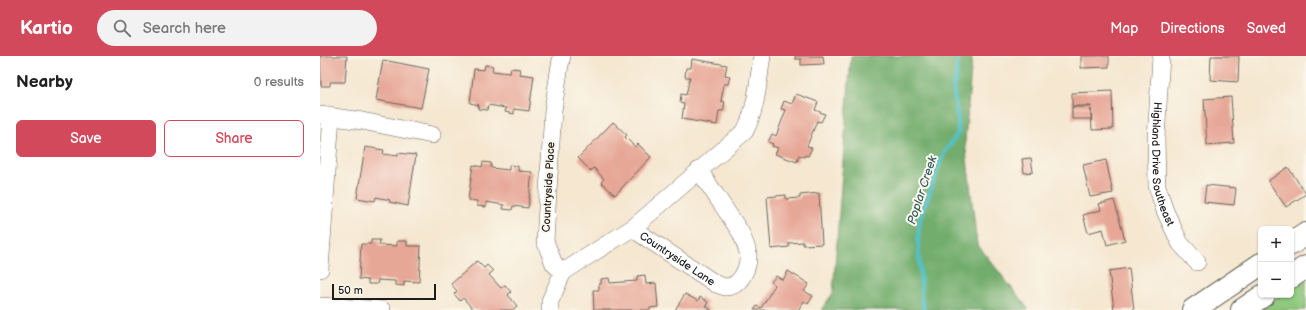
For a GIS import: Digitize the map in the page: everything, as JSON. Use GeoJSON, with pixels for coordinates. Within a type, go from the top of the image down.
{"type":"FeatureCollection","features":[{"type":"Feature","properties":{"kind":"main road"},"geometry":{"type":"LineString","coordinates":[[1294,242],[1306,234]]}},
{"type":"Feature","properties":{"kind":"main road"},"geometry":{"type":"LineString","coordinates":[[1194,310],[1258,266]]}},
{"type":"Feature","properties":{"kind":"main road"},"geometry":{"type":"LineString","coordinates":[[1294,275],[1306,266]]}},
{"type":"Feature","properties":{"kind":"main road"},"geometry":{"type":"LineString","coordinates":[[1242,310],[1260,298]]}},
{"type":"Feature","properties":{"kind":"street","name":"Countryside Place"},"geometry":{"type":"LineString","coordinates":[[562,56],[553,110],[545,240],[548,252],[554,264],[563,272]]}},
{"type":"Feature","properties":{"kind":"street","name":"Countryside Lane"},"geometry":{"type":"LineString","coordinates":[[563,272],[634,227],[744,131],[750,120],[753,109],[762,56]]}},
{"type":"Feature","properties":{"kind":"street","name":"Highland Drive Southeast"},"geometry":{"type":"LineString","coordinates":[[1161,56],[1156,139],[1157,186],[1165,211],[1180,243],[1197,262]]}},
{"type":"Feature","properties":{"kind":"street"},"geometry":{"type":"LineString","coordinates":[[320,269],[325,116],[362,121],[432,135]]}},
{"type":"Feature","properties":{"kind":"street","name":"Countryside Lane"},"geometry":{"type":"LineString","coordinates":[[634,227],[639,233],[716,284],[724,287],[733,285],[746,272],[748,254],[741,233],[700,170]]}},
{"type":"Feature","properties":{"kind":"street"},"geometry":{"type":"LineString","coordinates":[[550,310],[550,301],[563,272]]}},
{"type":"Feature","properties":{"kind":"street"},"geometry":{"type":"LineString","coordinates":[[320,306],[382,310]]}},
{"type":"Feature","properties":{"kind":"green space"},"geometry":{"type":"Polygon","coordinates":[[[851,56],[972,56],[965,142],[977,244],[1029,310],[821,310],[833,293],[851,56]]]}},
{"type":"Feature","properties":{"kind":"green space"},"geometry":{"type":"Polygon","coordinates":[[[1306,278],[1306,310],[1259,310],[1277,298],[1294,298],[1294,286],[1306,278]]]}},
{"type":"Feature","properties":{"kind":"building"},"geometry":{"type":"Polygon","coordinates":[[[320,56],[347,56],[345,82],[330,82],[330,86],[321,86],[320,56]]]}},
{"type":"Feature","properties":{"kind":"building"},"geometry":{"type":"Polygon","coordinates":[[[795,56],[823,56],[824,64],[801,65],[801,59],[795,59],[795,56]]]}},
{"type":"Feature","properties":{"kind":"building"},"geometry":{"type":"Polygon","coordinates":[[[1081,56],[1109,56],[1109,67],[1081,68],[1081,56]]]}},
{"type":"Feature","properties":{"kind":"building"},"geometry":{"type":"Polygon","coordinates":[[[1211,56],[1239,56],[1238,82],[1210,80],[1211,56]]]}},
{"type":"Feature","properties":{"kind":"building"},"geometry":{"type":"Polygon","coordinates":[[[692,59],[727,65],[725,75],[730,76],[728,84],[724,84],[721,101],[725,102],[723,111],[719,111],[717,125],[682,119],[684,104],[680,103],[681,94],[686,95],[690,77],[685,77],[686,68],[691,68],[692,59]]]}},
{"type":"Feature","properties":{"kind":"building"},"geometry":{"type":"Polygon","coordinates":[[[383,60],[429,69],[421,108],[376,100],[383,60]]]}},
{"type":"Feature","properties":{"kind":"building"},"geometry":{"type":"Polygon","coordinates":[[[485,65],[493,66],[492,71],[510,73],[511,68],[520,69],[519,74],[534,76],[529,111],[514,109],[514,114],[505,112],[506,108],[488,105],[487,110],[478,109],[479,105],[470,103],[474,69],[484,70],[485,65]]]}},
{"type":"Feature","properties":{"kind":"building"},"geometry":{"type":"Polygon","coordinates":[[[1112,91],[1113,129],[1092,130],[1091,109],[1091,119],[1072,119],[1072,107],[1091,106],[1072,106],[1072,93],[1112,91]]]}},
{"type":"Feature","properties":{"kind":"building"},"geometry":{"type":"Polygon","coordinates":[[[796,94],[818,102],[815,110],[825,114],[821,122],[817,121],[807,146],[812,148],[808,156],[805,155],[804,157],[799,155],[797,162],[775,154],[778,148],[772,146],[773,144],[768,142],[772,134],[776,136],[786,110],[781,109],[784,101],[792,104],[796,94]]]}},
{"type":"Feature","properties":{"kind":"building"},"geometry":{"type":"Polygon","coordinates":[[[1231,97],[1234,143],[1207,145],[1204,99],[1231,97]]]}},
{"type":"Feature","properties":{"kind":"building"},"geometry":{"type":"Polygon","coordinates":[[[613,122],[627,135],[625,137],[635,147],[638,144],[651,157],[615,195],[601,182],[604,179],[594,168],[591,171],[578,158],[613,122]]]}},
{"type":"Feature","properties":{"kind":"building"},"geometry":{"type":"Polygon","coordinates":[[[365,147],[384,150],[383,154],[398,156],[398,153],[416,155],[408,206],[389,202],[390,200],[376,197],[375,201],[357,198],[365,147]]]}},
{"type":"Feature","properties":{"kind":"building"},"geometry":{"type":"Polygon","coordinates":[[[1031,158],[1033,172],[1024,173],[1022,159],[1031,158]]]}},
{"type":"Feature","properties":{"kind":"building"},"geometry":{"type":"Polygon","coordinates":[[[1106,160],[1113,193],[1090,197],[1083,165],[1106,160]]]}},
{"type":"Feature","properties":{"kind":"building"},"geometry":{"type":"Polygon","coordinates":[[[483,162],[491,163],[491,168],[509,170],[509,165],[518,166],[518,171],[532,172],[528,208],[513,206],[512,210],[503,209],[504,205],[486,202],[486,207],[477,206],[477,201],[468,200],[473,165],[482,167],[483,162]]]}},
{"type":"Feature","properties":{"kind":"building"},"geometry":{"type":"Polygon","coordinates":[[[1288,167],[1306,194],[1286,207],[1268,181],[1288,167]]]}},
{"type":"Feature","properties":{"kind":"building"},"geometry":{"type":"Polygon","coordinates":[[[1206,185],[1236,188],[1234,205],[1204,202],[1206,185]]]}},
{"type":"Feature","properties":{"kind":"building"},"geometry":{"type":"Polygon","coordinates":[[[819,193],[822,244],[803,245],[803,242],[789,243],[789,247],[771,249],[767,197],[786,195],[786,199],[800,198],[800,195],[819,193]]]}},
{"type":"Feature","properties":{"kind":"building"},"geometry":{"type":"Polygon","coordinates":[[[1114,200],[1125,240],[1107,245],[1103,229],[1088,233],[1083,215],[1101,210],[1099,204],[1114,200]]]}},
{"type":"Feature","properties":{"kind":"building"},"geometry":{"type":"Polygon","coordinates":[[[371,240],[380,240],[379,245],[397,246],[397,241],[407,241],[407,246],[421,246],[419,282],[404,281],[404,286],[395,285],[395,281],[378,280],[377,284],[368,284],[368,280],[359,279],[361,244],[371,244],[371,240]]]}},
{"type":"Feature","properties":{"kind":"building"},"geometry":{"type":"Polygon","coordinates":[[[477,261],[484,268],[487,265],[493,271],[489,275],[501,288],[505,285],[511,292],[508,295],[517,306],[512,310],[474,310],[463,298],[460,301],[454,294],[457,291],[451,284],[477,261]]]}},
{"type":"Feature","properties":{"kind":"building"},"geometry":{"type":"Polygon","coordinates":[[[1129,268],[1134,310],[1114,310],[1109,271],[1129,268]]]}},
{"type":"Feature","properties":{"kind":"building"},"geometry":{"type":"Polygon","coordinates":[[[788,271],[809,284],[804,291],[813,296],[808,304],[804,301],[798,310],[754,310],[757,306],[761,308],[775,285],[771,282],[776,276],[783,280],[788,271]]]}},
{"type":"Feature","properties":{"kind":"building"},"geometry":{"type":"Polygon","coordinates":[[[645,275],[646,284],[656,283],[658,307],[650,308],[650,310],[594,310],[593,290],[599,290],[601,279],[609,278],[610,283],[637,281],[637,276],[645,275]]]}},
{"type":"Feature","properties":{"kind":"building"},"geometry":{"type":"Polygon","coordinates":[[[685,294],[698,301],[700,297],[708,302],[706,306],[712,310],[675,310],[685,294]]]}},
{"type":"Feature","properties":{"kind":"waterway","name":"Poplar Creek"},"geometry":{"type":"LineString","coordinates":[[924,310],[922,302],[918,240],[920,220],[943,155],[958,133],[958,121],[953,87],[956,79],[958,56]]}}]}
